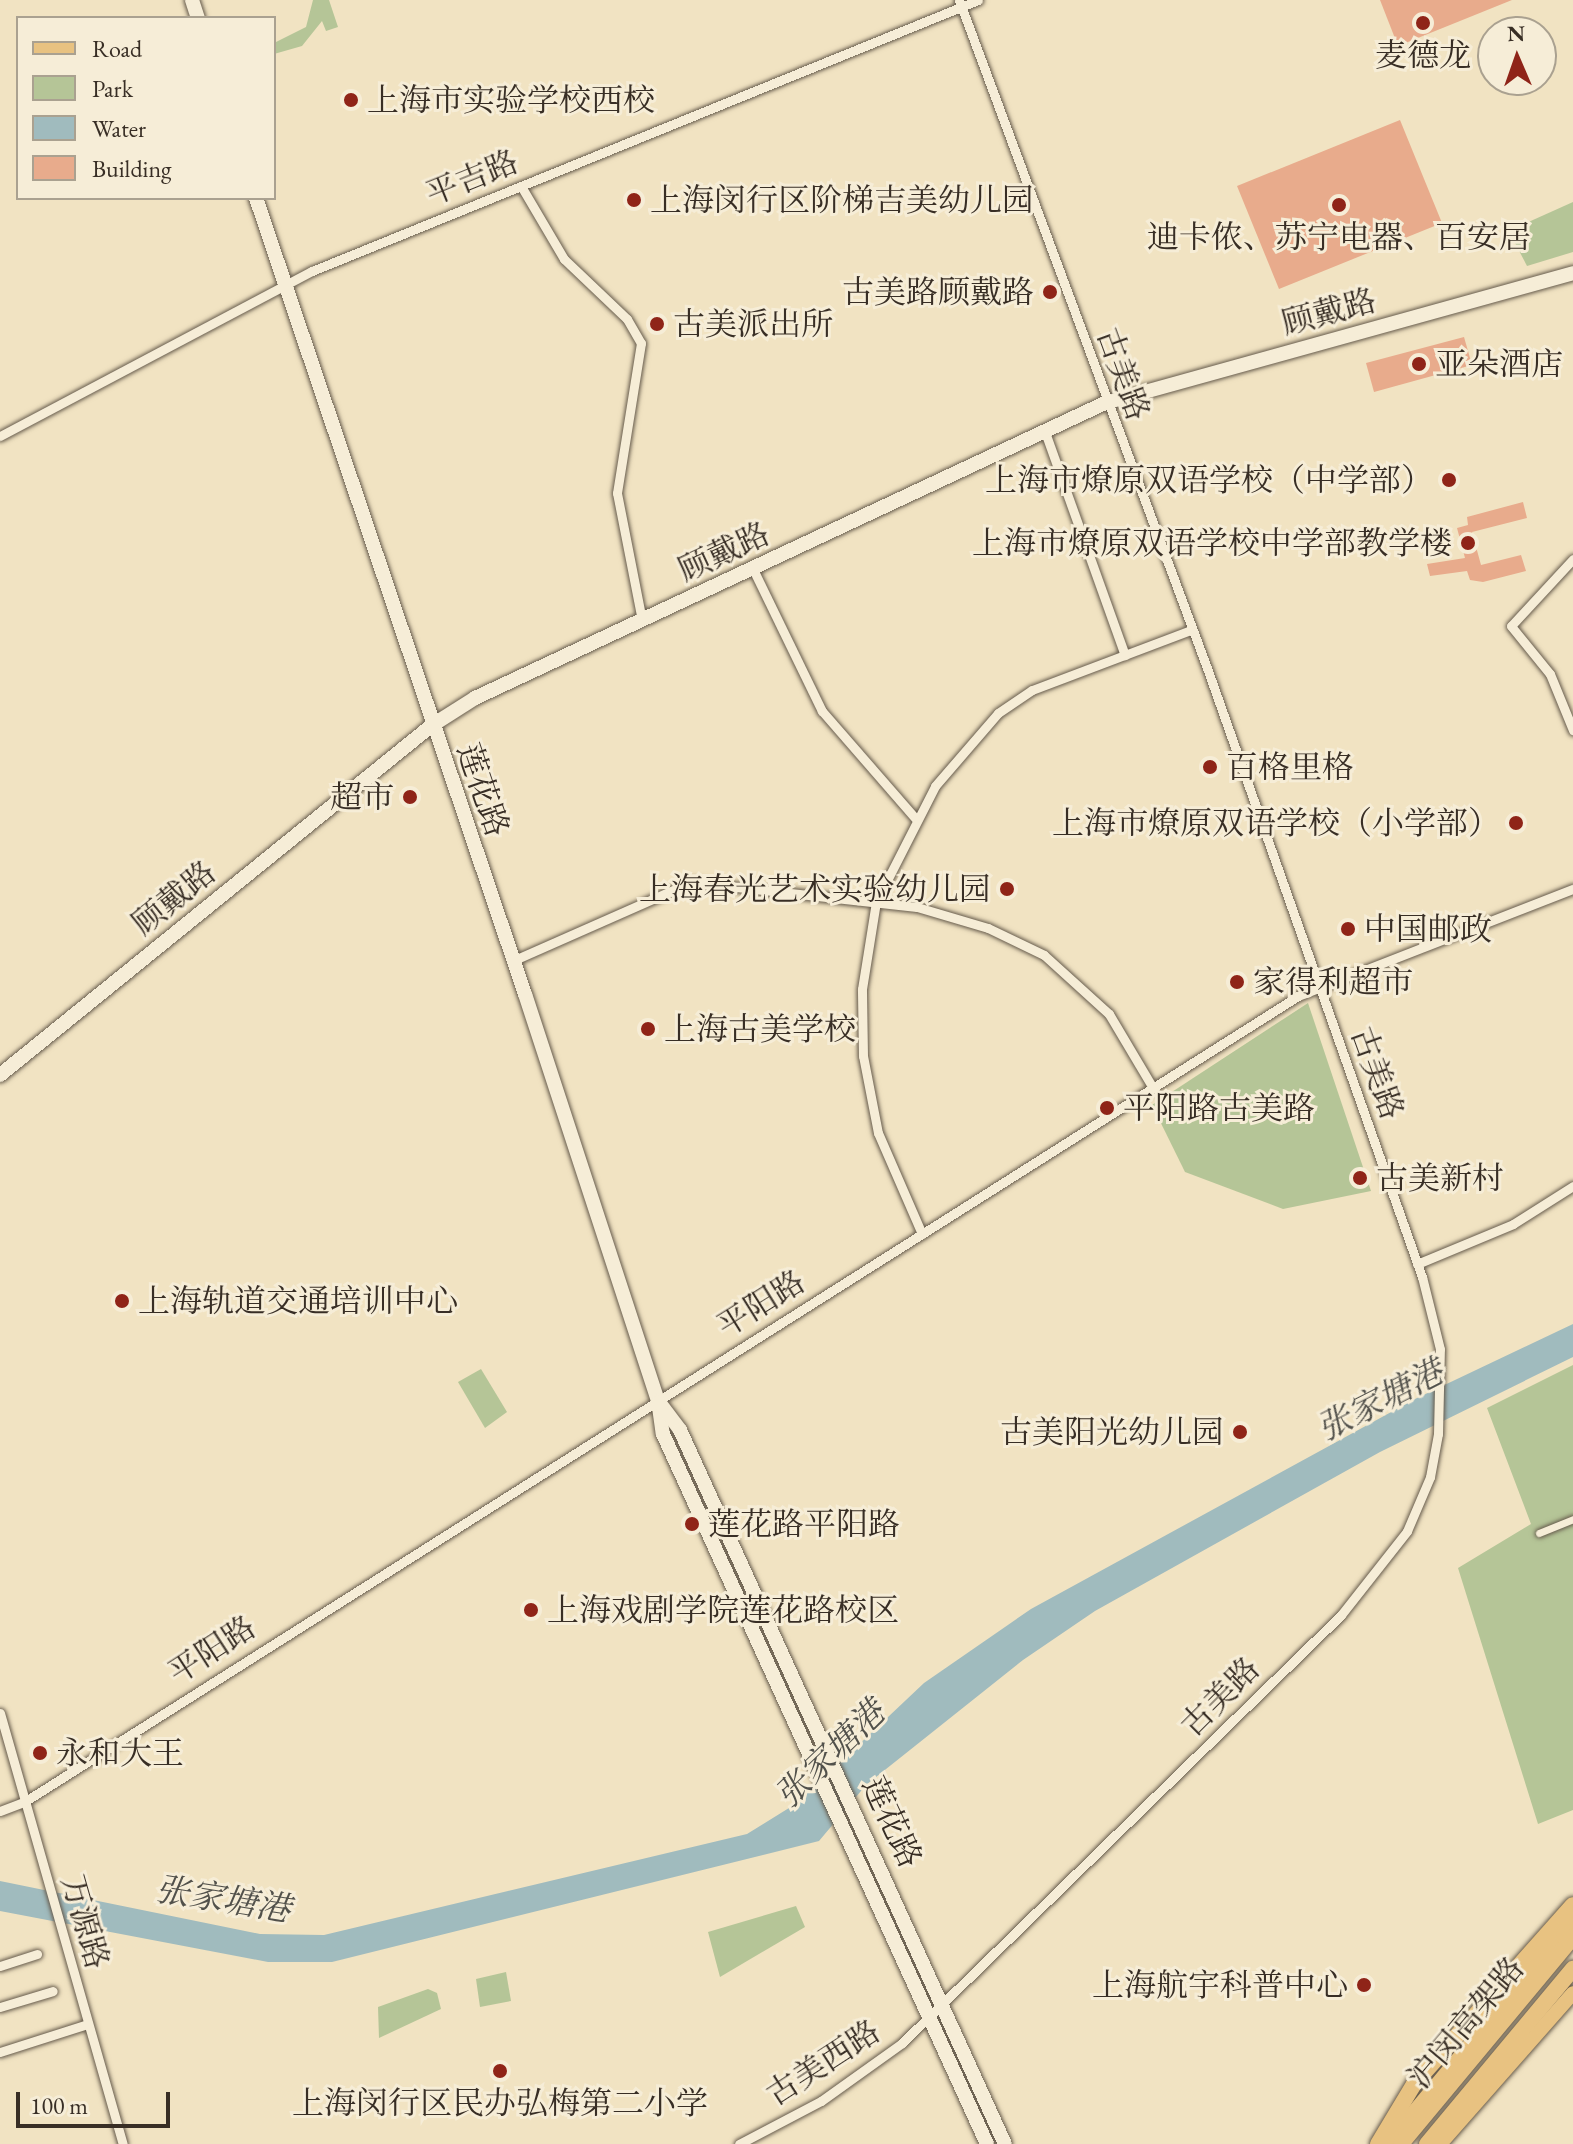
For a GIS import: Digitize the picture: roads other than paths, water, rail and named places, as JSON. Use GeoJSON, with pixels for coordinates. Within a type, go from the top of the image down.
{"type":"FeatureCollection","features":[{"type":"Feature","properties":{"kind":"highway"},"geometry":{"type":"LineString","coordinates":[[1378,2144],[1414,2084],[1573,1905]]}},
{"type":"Feature","properties":{"kind":"highway","name":"沪闵高架路"},"geometry":{"type":"LineString","coordinates":[[1401,2144],[1573,1937]]}},
{"type":"Feature","properties":{"kind":"highway","name":"沪闵高架路"},"geometry":{"type":"LineString","coordinates":[[1427,2144],[1573,1969]]}},
{"type":"Feature","properties":{"kind":"main road","name":"莲花路"},"geometry":{"type":"LineString","coordinates":[[257,200],[658,1400],[663,1434],[987,2144]]}},
{"type":"Feature","properties":{"kind":"main road","name":"顾戴路"},"geometry":{"type":"LineString","coordinates":[[0,1075],[431,726],[475,698],[1105,403],[1573,273]]}},
{"type":"Feature","properties":{"kind":"main road","name":"莲花路"},"geometry":{"type":"LineString","coordinates":[[658,1400],[680,1430],[945,2003],[1005,2144]]}},
{"type":"Feature","properties":{"kind":"main road"},"geometry":{"type":"LineString","coordinates":[[1387,2144],[1573,1921]]}},
{"type":"Feature","properties":{"kind":"main road"},"geometry":{"type":"LineString","coordinates":[[1440,2144],[1573,1993]]}},
{"type":"Feature","properties":{"kind":"street","name":"平吉路"},"geometry":{"type":"LineString","coordinates":[[0,436],[284,284],[960,3],[978,0]]}},
{"type":"Feature","properties":{"kind":"street","name":"古美路"},"geometry":{"type":"LineString","coordinates":[[929,2017],[1368,1587],[1419,1505],[1438,1434],[1442,1376],[1436,1327],[1417,1264],[1207,668],[1188,631],[960,3]]}},
{"type":"Feature","properties":{"kind":"street"},"geometry":{"type":"LineString","coordinates":[[521,186],[564,259],[627,319],[641,343],[617,493],[624,553],[642,621]]}},
{"type":"Feature","properties":{"kind":"street"},"geometry":{"type":"LineString","coordinates":[[1045,432],[1125,655]]}},
{"type":"Feature","properties":{"kind":"street"},"geometry":{"type":"LineString","coordinates":[[1573,559],[1511,626],[1550,674],[1573,730]]}},
{"type":"Feature","properties":{"kind":"street"},"geometry":{"type":"LineString","coordinates":[[753,569],[822,711],[915,818]]}},
{"type":"Feature","properties":{"kind":"street"},"geometry":{"type":"LineString","coordinates":[[922,1234],[878,1133],[863,1056],[862,989],[876,902],[915,818],[998,713],[1032,690],[1188,631]]}},
{"type":"Feature","properties":{"kind":"street"},"geometry":{"type":"LineString","coordinates":[[512,961],[691,882],[876,902],[955,916],[1044,955],[1109,1014],[1153,1088]]}},
{"type":"Feature","properties":{"kind":"street","name":"平阳路"},"geometry":{"type":"LineString","coordinates":[[0,1811],[24,1802],[1318,986],[1573,889]]}},
{"type":"Feature","properties":{"kind":"street"},"geometry":{"type":"LineString","coordinates":[[1417,1264],[1513,1224],[1573,1186]]}},
{"type":"Feature","properties":{"kind":"street"},"geometry":{"type":"LineString","coordinates":[[1539,1533],[1573,1519]]}},
{"type":"Feature","properties":{"kind":"street","name":"万源路"},"geometry":{"type":"LineString","coordinates":[[0,1713],[123,2144]]}},
{"type":"Feature","properties":{"kind":"street"},"geometry":{"type":"LineString","coordinates":[[0,1966],[37,1954]]}},
{"type":"Feature","properties":{"kind":"street"},"geometry":{"type":"LineString","coordinates":[[0,2007],[53,1991]]}},
{"type":"Feature","properties":{"kind":"street","name":"古美西路"},"geometry":{"type":"LineString","coordinates":[[739,2144],[853,2081],[929,2017]]}},
{"type":"Feature","properties":{"kind":"street"},"geometry":{"type":"LineString","coordinates":[[0,2052],[88,2024]]}},
{"type":"Feature","properties":{"kind":"water"},"geometry":{"type":"Polygon","coordinates":[[[1573,1324],[1573,1357],[1380,1452],[1095,1611],[1023,1660],[866,1785],[819,1841],[332,1962],[268,1962],[0,1911],[0,1881],[260,1934],[324,1935],[747,1834],[797,1803],[924,1683],[1031,1609],[1415,1399],[1573,1324]]]}},
{"type":"Feature","properties":{"kind":"place","name":"麦德龙"},"geometry":{"type":"Point","coordinates":[1423,23]}},
{"type":"Feature","properties":{"kind":"place","name":"上海市实验学校西校"},"geometry":{"type":"Point","coordinates":[351,100]}},
{"type":"Feature","properties":{"kind":"place","name":"上海闵行区阶梯吉美幼儿园"},"geometry":{"type":"Point","coordinates":[634,200]}},
{"type":"Feature","properties":{"kind":"place","name":"迪卡侬、苏宁电器、百安居"},"geometry":{"type":"Point","coordinates":[1339,205]}},
{"type":"Feature","properties":{"kind":"place","name":"古美路顾戴路"},"geometry":{"type":"Point","coordinates":[1050,292]}},
{"type":"Feature","properties":{"kind":"place","name":"古美派出所"},"geometry":{"type":"Point","coordinates":[657,324]}},
{"type":"Feature","properties":{"kind":"place","name":"亚朵酒店"},"geometry":{"type":"Point","coordinates":[1419,364]}},
{"type":"Feature","properties":{"kind":"place","name":"上海市燎原双语学校（中学部）"},"geometry":{"type":"Point","coordinates":[1449,480]}},
{"type":"Feature","properties":{"kind":"place","name":"上海市燎原双语学校中学部教学楼"},"geometry":{"type":"Point","coordinates":[1468,543]}},
{"type":"Feature","properties":{"kind":"place","name":"百格里格"},"geometry":{"type":"Point","coordinates":[1210,767]}},
{"type":"Feature","properties":{"kind":"place","name":"超市"},"geometry":{"type":"Point","coordinates":[410,797]}},
{"type":"Feature","properties":{"kind":"place","name":"上海市燎原双语学校（小学部）"},"geometry":{"type":"Point","coordinates":[1516,823]}},
{"type":"Feature","properties":{"kind":"place","name":"上海春光艺术实验幼儿园"},"geometry":{"type":"Point","coordinates":[1007,889]}},
{"type":"Feature","properties":{"kind":"place","name":"中国邮政"},"geometry":{"type":"Point","coordinates":[1348,929]}},
{"type":"Feature","properties":{"kind":"place","name":"家得利超市"},"geometry":{"type":"Point","coordinates":[1237,982]}},
{"type":"Feature","properties":{"kind":"place","name":"上海古美学校"},"geometry":{"type":"Point","coordinates":[648,1029]}},
{"type":"Feature","properties":{"kind":"place","name":"平阳路古美路"},"geometry":{"type":"Point","coordinates":[1107,1108]}},
{"type":"Feature","properties":{"kind":"place","name":"古美新村"},"geometry":{"type":"Point","coordinates":[1360,1178]}},
{"type":"Feature","properties":{"kind":"place","name":"上海轨道交通培训中心"},"geometry":{"type":"Point","coordinates":[122,1301]}},
{"type":"Feature","properties":{"kind":"place","name":"古美阳光幼儿园"},"geometry":{"type":"Point","coordinates":[1240,1432]}},
{"type":"Feature","properties":{"kind":"place","name":"莲花路平阳路"},"geometry":{"type":"Point","coordinates":[692,1524]}},
{"type":"Feature","properties":{"kind":"place","name":"上海戏剧学院莲花路校区"},"geometry":{"type":"Point","coordinates":[531,1610]}},
{"type":"Feature","properties":{"kind":"place","name":"永和大王"},"geometry":{"type":"Point","coordinates":[40,1753]}},
{"type":"Feature","properties":{"kind":"place","name":"上海航宇科普中心"},"geometry":{"type":"Point","coordinates":[1364,1985]}},
{"type":"Feature","properties":{"kind":"place","name":"上海闵行区民办弘梅第二小学"},"geometry":{"type":"Point","coordinates":[500,2071]}},
{"type":"Feature","properties":{"kind":"water label","name":"张家塘港"},"geometry":{"type":"Point","coordinates":[1380,1400]}},
{"type":"Feature","properties":{"kind":"water label","name":"张家塘港"},"geometry":{"type":"Point","coordinates":[830,1754]}},
{"type":"Feature","properties":{"kind":"water label","name":"张家塘港"},"geometry":{"type":"Point","coordinates":[223,1899]}}]}
